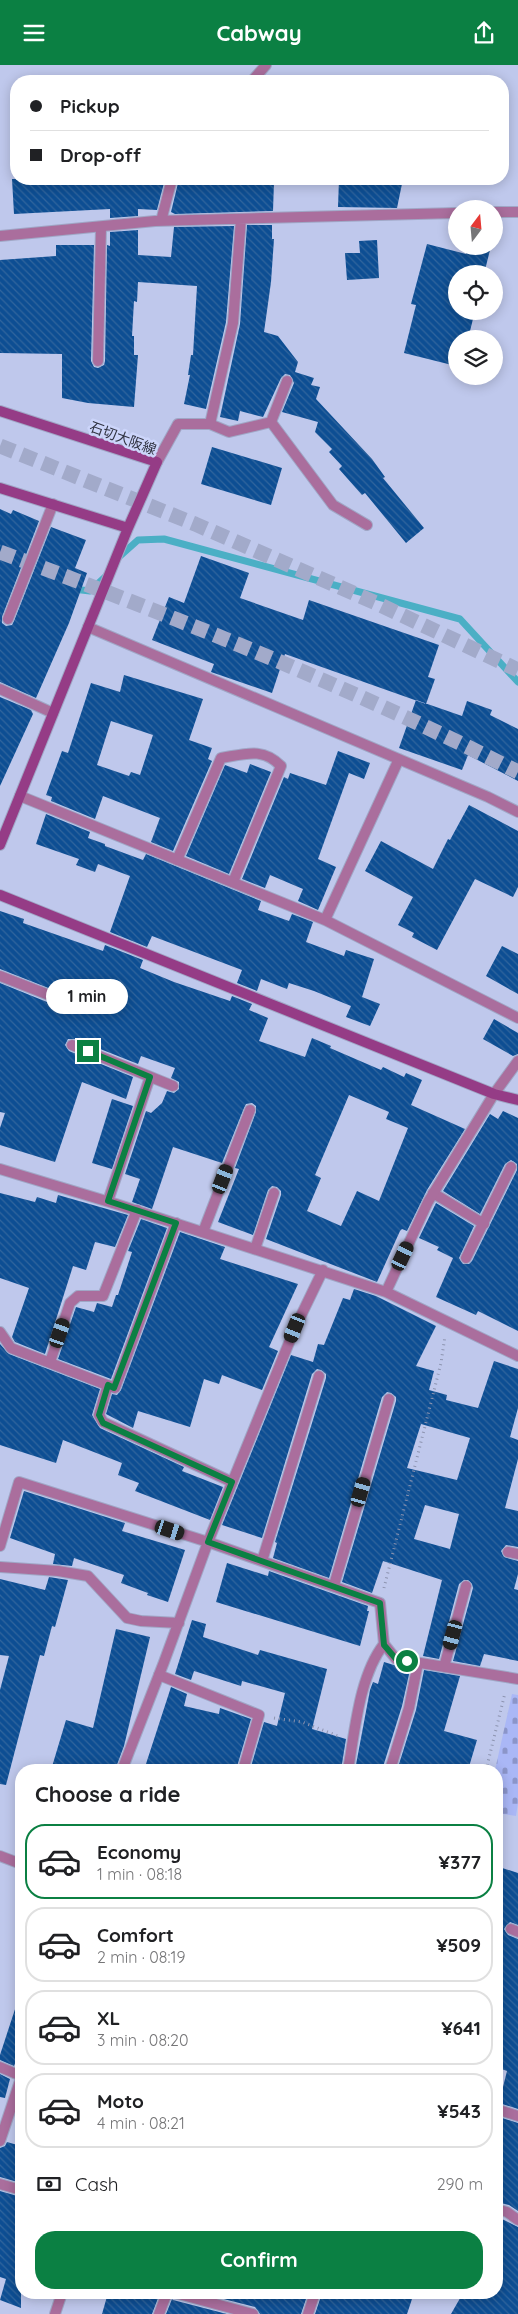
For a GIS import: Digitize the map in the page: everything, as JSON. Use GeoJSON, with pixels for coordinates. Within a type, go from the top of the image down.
{"type":"FeatureCollection","features":[{"type":"Feature","properties":{"kind":"street"},"geometry":{"type":"LineString","coordinates":[[257,75],[266,65]]}},
{"type":"Feature","properties":{"kind":"street"},"geometry":{"type":"LineString","coordinates":[[161,221],[170,185]]}},
{"type":"Feature","properties":{"kind":"street"},"geometry":{"type":"LineString","coordinates":[[503,212],[518,212]]}},
{"type":"Feature","properties":{"kind":"street"},"geometry":{"type":"LineString","coordinates":[[0,236],[161,221],[448,213]]}},
{"type":"Feature","properties":{"kind":"street"},"geometry":{"type":"LineString","coordinates":[[210,424],[233,323],[241,219]]}},
{"type":"Feature","properties":{"kind":"street"},"geometry":{"type":"LineString","coordinates":[[98,361],[101,227]]}},
{"type":"Feature","properties":{"kind":"street"},"geometry":{"type":"LineString","coordinates":[[271,422],[287,381]]}},
{"type":"Feature","properties":{"kind":"street","name":"石切大阪線"},"geometry":{"type":"LineString","coordinates":[[0,411],[158,463],[128,528],[0,845]]}},
{"type":"Feature","properties":{"kind":"street"},"geometry":{"type":"LineString","coordinates":[[158,463],[178,423],[210,424],[229,432],[271,422]]}},
{"type":"Feature","properties":{"kind":"street"},"geometry":{"type":"LineString","coordinates":[[271,422],[333,505],[367,525]]}},
{"type":"Feature","properties":{"kind":"street"},"geometry":{"type":"LineString","coordinates":[[0,488],[128,528]]}},
{"type":"Feature","properties":{"kind":"street"},"geometry":{"type":"LineString","coordinates":[[8,619],[53,504]]}},
{"type":"Feature","properties":{"kind":"street"},"geometry":{"type":"LineString","coordinates":[[88,627],[399,759],[518,812]]}},
{"type":"Feature","properties":{"kind":"street"},"geometry":{"type":"LineString","coordinates":[[0,689],[53,713]]}},
{"type":"Feature","properties":{"kind":"street"},"geometry":{"type":"LineString","coordinates":[[177,859],[221,758],[251,753],[272,756],[281,765],[233,882]]}},
{"type":"Feature","properties":{"kind":"street"},"geometry":{"type":"LineString","coordinates":[[326,920],[399,759]]}},
{"type":"Feature","properties":{"kind":"street"},"geometry":{"type":"LineString","coordinates":[[20,796],[326,920],[518,1018]]}},
{"type":"Feature","properties":{"kind":"street"},"geometry":{"type":"LineString","coordinates":[[0,895],[494,1095],[518,1100]]}},
{"type":"Feature","properties":{"kind":"street"},"geometry":{"type":"LineString","coordinates":[[0,977],[54,997]]}},
{"type":"Feature","properties":{"kind":"street"},"geometry":{"type":"LineString","coordinates":[[72,1045],[173,1086]]}},
{"type":"Feature","properties":{"kind":"street"},"geometry":{"type":"LineString","coordinates":[[386,1292],[433,1193],[494,1095],[518,1061]]}},
{"type":"Feature","properties":{"kind":"street"},"geometry":{"type":"LineString","coordinates":[[108,1201],[150,1077]]}},
{"type":"Feature","properties":{"kind":"street"},"geometry":{"type":"LineString","coordinates":[[203,1232],[250,1110]]}},
{"type":"Feature","properties":{"kind":"street"},"geometry":{"type":"LineString","coordinates":[[466,1257],[511,1167]]}},
{"type":"Feature","properties":{"kind":"street"},"geometry":{"type":"LineString","coordinates":[[0,1169],[108,1201],[386,1292],[518,1356]]}},
{"type":"Feature","properties":{"kind":"street"},"geometry":{"type":"LineString","coordinates":[[256,1249],[274,1193]]}},
{"type":"Feature","properties":{"kind":"street"},"geometry":{"type":"LineString","coordinates":[[433,1193],[484,1224]]}},
{"type":"Feature","properties":{"kind":"street"},"geometry":{"type":"LineString","coordinates":[[50,1363],[70,1303],[78,1296],[103,1297],[137,1211]]}},
{"type":"Feature","properties":{"kind":"street"},"geometry":{"type":"LineString","coordinates":[[0,1331],[11,1348],[114,1388],[176,1223]]}},
{"type":"Feature","properties":{"kind":"street"},"geometry":{"type":"LineString","coordinates":[[124,1764],[232,1482],[295,1328],[323,1270]]}},
{"type":"Feature","properties":{"kind":"street"},"geometry":{"type":"LineString","coordinates":[[262,1561],[319,1376]]}},
{"type":"Feature","properties":{"kind":"street"},"geometry":{"type":"LineString","coordinates":[[108,1385],[99,1415],[103,1423],[232,1482]]}},
{"type":"Feature","properties":{"kind":"street"},"geometry":{"type":"LineString","coordinates":[[334,1585],[388,1399]]}},
{"type":"Feature","properties":{"kind":"street"},"geometry":{"type":"LineString","coordinates":[[0,1546],[19,1482],[208,1542],[334,1585],[380,1603],[384,1645],[396,1659],[513,1678]]}},
{"type":"Feature","properties":{"kind":"street"},"geometry":{"type":"LineString","coordinates":[[0,1567],[58,1571],[88,1576],[127,1618],[141,1621],[178,1623]]}},
{"type":"Feature","properties":{"kind":"street"},"geometry":{"type":"LineString","coordinates":[[444,1667],[466,1585]]}},
{"type":"Feature","properties":{"kind":"street"},"geometry":{"type":"LineString","coordinates":[[349,1764],[352,1741],[373,1658],[384,1645]]}},
{"type":"Feature","properties":{"kind":"street"},"geometry":{"type":"LineString","coordinates":[[392,1764],[409,1708],[418,1663]]}},
{"type":"Feature","properties":{"kind":"street"},"geometry":{"type":"LineString","coordinates":[[159,1675],[259,1715],[245,1764]]}},
{"type":"Feature","properties":{"kind":"street"},"geometry":{"type":"LineString","coordinates":[[0,1856],[15,1862]]}},
{"type":"Feature","properties":{"kind":"street"},"geometry":{"type":"LineString","coordinates":[[0,2067],[15,2074]]}},
{"type":"Feature","properties":{"kind":"street"},"geometry":{"type":"LineString","coordinates":[[0,2141],[15,2095]]}},
{"type":"Feature","properties":{"kind":"street"},"geometry":{"type":"LineString","coordinates":[[503,2111],[518,2116]]}},
{"type":"Feature","properties":{"kind":"street"},"geometry":{"type":"LineString","coordinates":[[0,2184],[15,2189]]}},
{"type":"Feature","properties":{"kind":"street"},"geometry":{"type":"LineString","coordinates":[[503,2211],[518,2220]]}},
{"type":"Feature","properties":{"kind":"street"},"geometry":{"type":"LineString","coordinates":[[56,2314],[60,2299]]}},
{"type":"Feature","properties":{"kind":"street"},"geometry":{"type":"LineString","coordinates":[[159,2314],[165,2299]]}},
{"type":"Feature","properties":{"kind":"street"},"geometry":{"type":"LineString","coordinates":[[197,2299],[253,2314]]}},
{"type":"Feature","properties":{"kind":"street"},"geometry":{"type":"LineString","coordinates":[[308,2314],[313,2299]]}},
{"type":"Feature","properties":{"kind":"path"},"geometry":{"type":"LineString","coordinates":[[380,1603],[441,1363],[447,1322]]}},
{"type":"Feature","properties":{"kind":"path"},"geometry":{"type":"LineString","coordinates":[[488,1764],[513,1678]]}},
{"type":"Feature","properties":{"kind":"path"},"geometry":{"type":"LineString","coordinates":[[259,1715],[302,1722],[352,1741]]}},
{"type":"Feature","properties":{"kind":"green space"},"geometry":{"type":"Polygon","coordinates":[[[512,1694],[518,1695],[518,1803],[516,1816],[503,1814],[503,1764],[496,1764],[512,1694]]]}},
{"type":"Feature","properties":{"kind":"building"},"geometry":{"type":"Polygon","coordinates":[[[12,185],[163,185],[157,210],[138,209],[138,216],[110,218],[110,209],[14,214],[12,185]]]}},
{"type":"Feature","properties":{"kind":"building"},"geometry":{"type":"Polygon","coordinates":[[[178,185],[274,185],[273,211],[175,214],[171,212],[178,185]]]}},
{"type":"Feature","properties":{"kind":"building"},"geometry":{"type":"Polygon","coordinates":[[[339,185],[402,185],[397,208],[338,207],[339,185]]]}},
{"type":"Feature","properties":{"kind":"building"},"geometry":{"type":"Polygon","coordinates":[[[247,225],[272,225],[272,239],[274,239],[271,282],[264,332],[278,336],[298,362],[295,372],[314,378],[311,385],[320,387],[316,399],[372,459],[385,477],[383,478],[424,528],[406,543],[365,493],[362,495],[339,469],[342,466],[329,452],[332,449],[315,432],[318,422],[282,412],[294,383],[290,375],[285,374],[281,378],[263,417],[240,411],[238,421],[220,417],[240,324],[247,225]]]}},
{"type":"Feature","properties":{"kind":"building"},"geometry":{"type":"Polygon","coordinates":[[[234,226],[226,322],[206,409],[184,404],[190,375],[188,375],[191,355],[193,355],[197,286],[138,282],[137,302],[134,301],[132,336],[134,336],[134,355],[138,355],[134,407],[88,403],[62,398],[62,354],[0,353],[0,260],[56,256],[56,245],[94,245],[91,361],[94,367],[98,368],[104,365],[105,361],[107,245],[110,246],[110,232],[138,230],[138,255],[171,257],[174,227],[234,226]]]}},
{"type":"Feature","properties":{"kind":"building"},"geometry":{"type":"Polygon","coordinates":[[[377,240],[379,278],[347,280],[345,253],[360,253],[359,241],[377,240]]]}},
{"type":"Feature","properties":{"kind":"building"},"geometry":{"type":"Polygon","coordinates":[[[427,244],[448,249],[448,255],[489,255],[486,265],[448,265],[448,320],[473,320],[470,330],[448,330],[448,364],[404,353],[416,305],[411,304],[427,244]]]}},
{"type":"Feature","properties":{"kind":"building"},"geometry":{"type":"Polygon","coordinates":[[[212,447],[282,468],[271,505],[201,484],[212,447]]]}},
{"type":"Feature","properties":{"kind":"building"},"geometry":{"type":"Polygon","coordinates":[[[0,509],[11,514],[13,510],[39,521],[2,617],[2,623],[6,626],[12,625],[14,621],[51,527],[86,540],[75,568],[87,573],[69,623],[36,698],[0,682],[0,509]]]}},
{"type":"Feature","properties":{"kind":"building"},"geometry":{"type":"Polygon","coordinates":[[[201,556],[249,573],[240,598],[303,620],[309,600],[439,645],[428,677],[435,679],[426,704],[285,654],[272,693],[211,672],[214,664],[152,640],[169,597],[184,603],[201,556]]]}},
{"type":"Feature","properties":{"kind":"building"},"geometry":{"type":"Polygon","coordinates":[[[124,675],[203,699],[189,740],[212,748],[208,759],[212,761],[173,851],[151,842],[160,818],[103,796],[95,819],[51,801],[52,797],[46,795],[62,751],[68,753],[91,683],[120,692],[124,675]],[[111,721],[97,765],[129,776],[131,772],[140,775],[153,735],[111,721]]]}},
{"type":"Feature","properties":{"kind":"building"},"geometry":{"type":"Polygon","coordinates":[[[0,697],[31,710],[33,714],[0,786],[0,697]]]}},
{"type":"Feature","properties":{"kind":"building"},"geometry":{"type":"Polygon","coordinates":[[[416,700],[462,716],[467,701],[492,710],[490,715],[518,729],[518,781],[468,755],[462,770],[399,748],[416,700]]]}},
{"type":"Feature","properties":{"kind":"building"},"geometry":{"type":"Polygon","coordinates":[[[338,751],[370,763],[364,779],[349,773],[318,859],[336,867],[318,910],[298,901],[303,889],[270,875],[265,888],[242,879],[284,777],[288,779],[290,773],[326,785],[338,751]]]}},
{"type":"Feature","properties":{"kind":"building"},"geometry":{"type":"Polygon","coordinates":[[[250,764],[271,772],[229,874],[186,856],[225,765],[247,773],[250,764]]]}},
{"type":"Feature","properties":{"kind":"building"},"geometry":{"type":"Polygon","coordinates":[[[469,805],[518,831],[518,887],[513,897],[475,879],[437,950],[412,937],[414,933],[398,925],[413,897],[365,871],[381,841],[433,869],[448,839],[450,840],[469,805]]]}},
{"type":"Feature","properties":{"kind":"building"},"geometry":{"type":"Polygon","coordinates":[[[46,814],[90,832],[88,838],[105,844],[105,846],[143,860],[146,854],[261,901],[258,910],[289,921],[292,914],[313,922],[306,942],[344,956],[346,950],[374,959],[362,997],[380,1004],[370,1026],[346,1017],[351,1006],[314,991],[289,983],[287,989],[261,979],[257,991],[237,983],[242,970],[152,936],[147,947],[110,932],[130,876],[98,864],[95,872],[76,865],[79,859],[36,844],[46,814]]]}},
{"type":"Feature","properties":{"kind":"building"},"geometry":{"type":"Polygon","coordinates":[[[0,911],[24,919],[23,923],[103,951],[105,945],[143,960],[140,968],[174,982],[230,1001],[232,996],[252,1004],[249,1010],[268,1018],[259,1041],[305,1057],[312,1038],[381,1070],[383,1067],[404,1077],[406,1073],[422,1080],[411,1105],[465,1129],[427,1190],[407,1231],[402,1229],[400,1231],[377,1282],[266,1239],[281,1195],[281,1191],[277,1187],[272,1186],[268,1190],[253,1235],[218,1222],[239,1169],[235,1168],[256,1112],[256,1106],[252,1103],[246,1104],[244,1108],[222,1163],[173,1147],[152,1209],[132,1202],[140,1179],[125,1174],[146,1111],[151,1113],[162,1103],[167,1091],[174,1093],[179,1089],[179,1082],[171,1078],[175,1068],[141,1056],[138,1064],[75,1039],[68,1039],[65,1045],[69,1051],[133,1077],[126,1099],[82,1082],[55,1162],[0,1145],[0,1128],[5,1113],[0,1112],[0,983],[52,1004],[59,1002],[61,996],[56,991],[0,969],[0,911]],[[349,1095],[315,1175],[321,1178],[307,1211],[341,1226],[357,1191],[379,1201],[408,1128],[386,1119],[389,1112],[349,1095]]]}},
{"type":"Feature","properties":{"kind":"building"},"geometry":{"type":"Polygon","coordinates":[[[502,946],[518,954],[518,994],[486,976],[502,946]]]}},
{"type":"Feature","properties":{"kind":"building"},"geometry":{"type":"Polygon","coordinates":[[[494,1019],[518,1033],[518,1054],[513,1056],[483,1039],[494,1019]]]}},
{"type":"Feature","properties":{"kind":"building"},"geometry":{"type":"Polygon","coordinates":[[[112,1099],[133,1106],[112,1169],[92,1163],[112,1099]]]}},
{"type":"Feature","properties":{"kind":"building"},"geometry":{"type":"Polygon","coordinates":[[[503,1111],[518,1118],[518,1331],[478,1311],[476,1315],[436,1297],[453,1258],[437,1250],[439,1247],[419,1238],[436,1203],[474,1226],[459,1258],[463,1264],[469,1264],[472,1261],[517,1170],[517,1164],[511,1160],[505,1164],[480,1214],[443,1191],[490,1114],[498,1119],[503,1111]]]}},
{"type":"Feature","properties":{"kind":"building"},"geometry":{"type":"Polygon","coordinates":[[[0,1193],[35,1202],[37,1197],[56,1203],[58,1195],[128,1215],[115,1247],[95,1242],[86,1270],[73,1266],[45,1354],[15,1342],[12,1337],[29,1288],[0,1278],[0,1193]]]}},
{"type":"Feature","properties":{"kind":"building"},"geometry":{"type":"Polygon","coordinates":[[[141,1219],[167,1228],[111,1379],[58,1359],[76,1307],[94,1312],[97,1303],[112,1307],[116,1295],[118,1295],[132,1252],[128,1251],[141,1219]]]}},
{"type":"Feature","properties":{"kind":"building"},"geometry":{"type":"Polygon","coordinates":[[[180,1232],[225,1247],[220,1259],[298,1284],[269,1347],[278,1351],[262,1390],[222,1375],[219,1384],[204,1379],[190,1427],[138,1411],[133,1428],[106,1414],[112,1394],[117,1395],[121,1390],[180,1232]]]}},
{"type":"Feature","properties":{"kind":"building"},"geometry":{"type":"Polygon","coordinates":[[[354,1289],[376,1296],[436,1326],[416,1366],[434,1371],[429,1390],[447,1395],[446,1400],[478,1408],[494,1361],[518,1369],[518,1408],[510,1437],[518,1440],[518,1459],[505,1508],[518,1511],[518,1547],[506,1545],[501,1551],[504,1557],[518,1561],[518,1574],[514,1589],[518,1590],[518,1661],[484,1654],[480,1666],[453,1661],[473,1588],[468,1580],[464,1580],[459,1584],[439,1659],[423,1656],[442,1580],[383,1561],[372,1593],[342,1582],[396,1401],[396,1397],[391,1393],[387,1392],[382,1397],[329,1578],[273,1558],[277,1543],[275,1542],[326,1378],[326,1374],[321,1370],[317,1369],[312,1374],[262,1538],[222,1525],[291,1355],[313,1362],[318,1344],[324,1345],[343,1298],[350,1300],[354,1289]],[[421,1424],[407,1468],[457,1480],[470,1438],[421,1424]],[[425,1505],[414,1539],[450,1549],[459,1514],[425,1505]]]}},
{"type":"Feature","properties":{"kind":"building"},"geometry":{"type":"Polygon","coordinates":[[[0,1344],[9,1354],[100,1389],[92,1415],[100,1428],[184,1467],[182,1471],[223,1487],[210,1520],[135,1491],[139,1483],[118,1475],[122,1463],[63,1440],[56,1463],[0,1445],[0,1344]]]}},
{"type":"Feature","properties":{"kind":"building"},"geometry":{"type":"Polygon","coordinates":[[[24,1491],[125,1523],[122,1531],[185,1550],[168,1602],[121,1583],[124,1575],[74,1558],[72,1566],[53,1564],[55,1554],[10,1538],[24,1491]]]}},
{"type":"Feature","properties":{"kind":"building"},"geometry":{"type":"Polygon","coordinates":[[[227,1563],[268,1576],[269,1571],[368,1606],[367,1611],[369,1611],[360,1646],[216,1602],[227,1563]]]}},
{"type":"Feature","properties":{"kind":"building"},"geometry":{"type":"Polygon","coordinates":[[[49,1577],[68,1580],[55,1627],[52,1626],[44,1656],[40,1655],[6,1785],[0,1784],[0,1690],[9,1656],[0,1655],[0,1579],[45,1590],[49,1577]]]}},
{"type":"Feature","properties":{"kind":"building"},"geometry":{"type":"Polygon","coordinates":[[[192,1620],[206,1624],[203,1637],[258,1655],[260,1650],[327,1669],[312,1729],[346,1739],[342,1764],[252,1764],[264,1722],[277,1726],[285,1693],[242,1681],[241,1686],[194,1671],[191,1680],[175,1674],[192,1620]]]}},
{"type":"Feature","properties":{"kind":"building"},"geometry":{"type":"Polygon","coordinates":[[[116,1629],[150,1637],[124,1746],[117,1764],[53,1764],[66,1720],[93,1728],[116,1629]]]}},
{"type":"Feature","properties":{"kind":"building"},"geometry":{"type":"Polygon","coordinates":[[[384,1662],[410,1670],[402,1706],[384,1764],[356,1764],[370,1690],[373,1682],[378,1684],[384,1662]]]}},
{"type":"Feature","properties":{"kind":"building"},"geometry":{"type":"Polygon","coordinates":[[[424,1670],[460,1676],[444,1731],[477,1740],[470,1764],[399,1764],[416,1710],[424,1670]]]}},
{"type":"Feature","properties":{"kind":"building"},"geometry":{"type":"Polygon","coordinates":[[[171,1687],[187,1694],[184,1706],[219,1714],[220,1708],[251,1719],[238,1764],[146,1764],[171,1687]]]}},
{"type":"Feature","properties":{"kind":"building"},"geometry":{"type":"Polygon","coordinates":[[[503,1868],[518,1873],[518,1925],[510,1922],[504,1929],[508,1935],[518,1939],[518,2109],[503,2104],[503,2087],[507,2071],[503,2070],[503,1868]]]}},
{"type":"Feature","properties":{"kind":"building"},"geometry":{"type":"Polygon","coordinates":[[[15,2009],[14,2066],[0,2060],[15,2009]]]}},
{"type":"Feature","properties":{"kind":"building"},"geometry":{"type":"Polygon","coordinates":[[[0,2074],[10,2079],[5,2098],[0,2097],[0,2074]]]}},
{"type":"Feature","properties":{"kind":"building"},"geometry":{"type":"Polygon","coordinates":[[[503,2118],[518,2123],[518,2211],[503,2204],[503,2118]]]}},
{"type":"Feature","properties":{"kind":"building"},"geometry":{"type":"Polygon","coordinates":[[[7,2142],[15,2144],[15,2181],[0,2177],[0,2148],[5,2146],[7,2142]]]}},
{"type":"Feature","properties":{"kind":"building"},"geometry":{"type":"Polygon","coordinates":[[[0,2191],[15,2195],[15,2299],[21,2299],[21,2308],[0,2300],[6,2279],[0,2277],[0,2191]]]}},
{"type":"Feature","properties":{"kind":"building"},"geometry":{"type":"Polygon","coordinates":[[[503,2220],[518,2227],[518,2314],[451,2314],[460,2299],[503,2299],[503,2220]]]}},
{"type":"Feature","properties":{"kind":"building"},"geometry":{"type":"Polygon","coordinates":[[[106,2299],[158,2299],[152,2314],[102,2314],[106,2299]]]}},
{"type":"Feature","properties":{"kind":"building"},"geometry":{"type":"Polygon","coordinates":[[[224,2299],[306,2299],[301,2314],[260,2314],[255,2307],[224,2299]]]}},
{"type":"Feature","properties":{"kind":"building"},"geometry":{"type":"Polygon","coordinates":[[[320,2299],[412,2299],[407,2314],[315,2314],[320,2299]]]}},
{"type":"Feature","properties":{"kind":"building"},"geometry":{"type":"Polygon","coordinates":[[[173,2300],[227,2314],[166,2314],[173,2300]]]}},
{"type":"Feature","properties":{"kind":"waterway"},"geometry":{"type":"LineString","coordinates":[[119,557],[138,540],[164,539],[460,619],[518,682]]}},
{"type":"Feature","properties":{"kind":"waterway"},"geometry":{"type":"LineString","coordinates":[[73,589],[90,591],[106,576]]}},
{"type":"Feature","properties":{"kind":"tunnel"},"geometry":{"type":"LineString","coordinates":[[0,446],[195,524],[376,603],[518,670]]}},
{"type":"Feature","properties":{"kind":"tunnel"},"geometry":{"type":"LineString","coordinates":[[0,552],[132,602],[327,682],[518,772]]}},
{"type":"Feature","properties":{"kind":"route"},"geometry":{"type":"LineString","coordinates":[[88,1051],[150,1077],[108,1201],[176,1223],[114,1388],[108,1385],[99,1415],[103,1423],[232,1482],[208,1542],[334,1585],[380,1603],[384,1645],[396,1659],[407,1661]]}}]}
